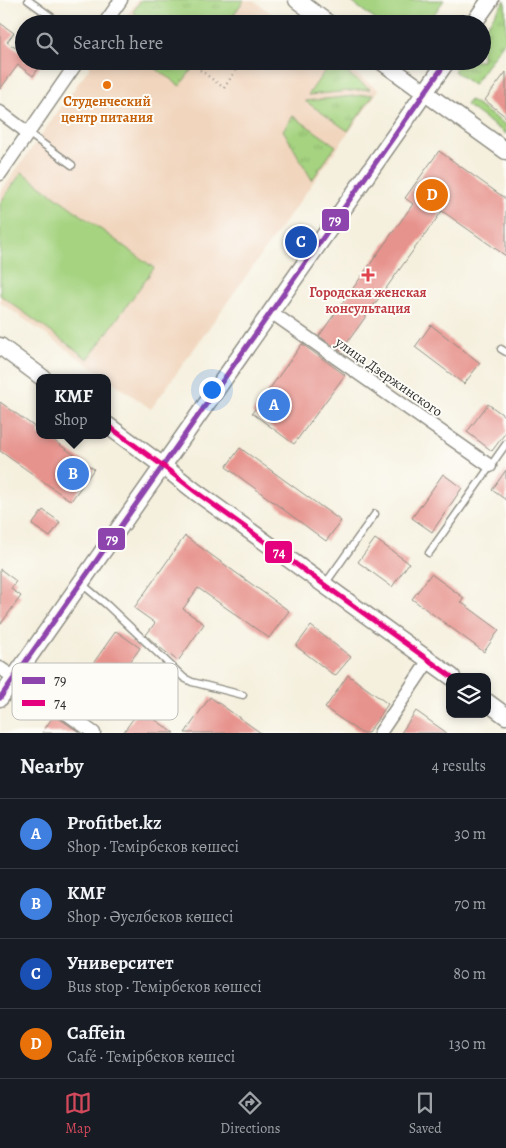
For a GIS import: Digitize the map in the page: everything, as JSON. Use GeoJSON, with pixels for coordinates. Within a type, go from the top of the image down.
{"type":"FeatureCollection","features":[{"type":"Feature","properties":{"kind":"street"},"geometry":{"type":"LineString","coordinates":[[110,15],[121,0]]}},
{"type":"Feature","properties":{"kind":"street"},"geometry":{"type":"LineString","coordinates":[[297,0],[318,15]]}},
{"type":"Feature","properties":{"kind":"street"},"geometry":{"type":"LineString","coordinates":[[479,15],[490,0]]}},
{"type":"Feature","properties":{"kind":"street"},"geometry":{"type":"LineString","coordinates":[[0,174],[72,70]]}},
{"type":"Feature","properties":{"kind":"street"},"geometry":{"type":"LineString","coordinates":[[393,70],[506,151]]}},
{"type":"Feature","properties":{"kind":"street"},"geometry":{"type":"LineString","coordinates":[[25,663],[441,70]]}},
{"type":"Feature","properties":{"kind":"street"},"geometry":{"type":"LineString","coordinates":[[0,112],[28,133]]}},
{"type":"Feature","properties":{"kind":"street","name":"улица Дзержинского"},"geometry":{"type":"LineString","coordinates":[[271,312],[490,466]]}},
{"type":"Feature","properties":{"kind":"street"},"geometry":{"type":"LineString","coordinates":[[0,346],[38,374]]}},
{"type":"Feature","properties":{"kind":"street"},"geometry":{"type":"LineString","coordinates":[[111,428],[196,492],[447,673]]}},
{"type":"Feature","properties":{"kind":"street"},"geometry":{"type":"LineString","coordinates":[[380,733],[429,660]]}},
{"type":"Feature","properties":{"kind":"street"},"geometry":{"type":"LineString","coordinates":[[0,668],[12,676]]}},
{"type":"Feature","properties":{"kind":"street"},"geometry":{"type":"LineString","coordinates":[[0,698],[12,682]]}},
{"type":"Feature","properties":{"kind":"street"},"geometry":{"type":"LineString","coordinates":[[491,705],[506,716]]}},
{"type":"Feature","properties":{"kind":"street"},"geometry":{"type":"LineString","coordinates":[[75,720],[94,733]]}},
{"type":"Feature","properties":{"kind":"lane"},"geometry":{"type":"LineString","coordinates":[[28,0],[49,15]]}},
{"type":"Feature","properties":{"kind":"lane"},"geometry":{"type":"LineString","coordinates":[[28,133],[72,165]]}},
{"type":"Feature","properties":{"kind":"lane"},"geometry":{"type":"LineString","coordinates":[[429,553],[506,444]]}},
{"type":"Feature","properties":{"kind":"lane"},"geometry":{"type":"LineString","coordinates":[[325,584],[375,514]]}},
{"type":"Feature","properties":{"kind":"lane"},"geometry":{"type":"LineString","coordinates":[[81,583],[168,663]]}},
{"type":"Feature","properties":{"kind":"lane"},"geometry":{"type":"LineString","coordinates":[[178,672],[192,682],[242,695]]}},
{"type":"Feature","properties":{"kind":"path"},"geometry":{"type":"LineString","coordinates":[[200,70],[224,88],[236,70]]}},
{"type":"Feature","properties":{"kind":"shaded area"},"geometry":{"type":"Polygon","coordinates":[[[138,0],[253,0],[274,15],[127,15],[138,0]]]}},
{"type":"Feature","properties":{"kind":"shaded area"},"geometry":{"type":"Polygon","coordinates":[[[88,70],[351,70],[379,90],[151,409],[111,381],[111,374],[102,374],[0,302],[0,193],[88,70]]]}},
{"type":"Feature","properties":{"kind":"green space"},"geometry":{"type":"Polygon","coordinates":[[[141,0],[244,0],[233,15],[137,15],[133,12],[141,0]]]}},
{"type":"Feature","properties":{"kind":"green space"},"geometry":{"type":"Polygon","coordinates":[[[349,0],[444,0],[433,15],[369,15],[349,0]]]}},
{"type":"Feature","properties":{"kind":"green space"},"geometry":{"type":"Polygon","coordinates":[[[505,0],[506,39],[491,60],[491,19],[505,0]]]}},
{"type":"Feature","properties":{"kind":"green space"},"geometry":{"type":"Polygon","coordinates":[[[158,70],[191,70],[180,86],[158,70]]]}},
{"type":"Feature","properties":{"kind":"green space"},"geometry":{"type":"Polygon","coordinates":[[[325,70],[343,70],[370,89],[308,95],[325,70]]]}},
{"type":"Feature","properties":{"kind":"green space"},"geometry":{"type":"Polygon","coordinates":[[[455,70],[484,70],[473,85],[455,70]]]}},
{"type":"Feature","properties":{"kind":"green space"},"geometry":{"type":"Polygon","coordinates":[[[374,94],[348,131],[305,101],[374,94]]]}},
{"type":"Feature","properties":{"kind":"green space"},"geometry":{"type":"Polygon","coordinates":[[[470,100],[506,125],[506,134],[466,105],[470,100]]]}},
{"type":"Feature","properties":{"kind":"green space"},"geometry":{"type":"Polygon","coordinates":[[[293,116],[336,146],[312,180],[283,130],[293,116]]]}},
{"type":"Feature","properties":{"kind":"green space"},"geometry":{"type":"Polygon","coordinates":[[[22,172],[154,268],[88,359],[0,295],[0,203],[22,172]]]}},
{"type":"Feature","properties":{"kind":"building"},"geometry":{"type":"Polygon","coordinates":[[[0,23],[14,33],[7,42],[15,48],[15,69],[0,89],[0,23]]]}},
{"type":"Feature","properties":{"kind":"building"},"geometry":{"type":"Polygon","coordinates":[[[25,70],[37,70],[33,76],[25,70]]]}},
{"type":"Feature","properties":{"kind":"building"},"geometry":{"type":"Polygon","coordinates":[[[506,72],[506,117],[485,100],[506,72]]]}},
{"type":"Feature","properties":{"kind":"building"},"geometry":{"type":"Polygon","coordinates":[[[439,151],[506,199],[506,256],[442,211],[341,351],[319,336],[413,204],[405,198],[439,151]]]}},
{"type":"Feature","properties":{"kind":"building"},"geometry":{"type":"Polygon","coordinates":[[[431,325],[480,363],[464,384],[415,347],[431,325]]]}},
{"type":"Feature","properties":{"kind":"building"},"geometry":{"type":"Polygon","coordinates":[[[302,344],[345,375],[294,444],[252,413],[302,344]]]}},
{"type":"Feature","properties":{"kind":"building"},"geometry":{"type":"Polygon","coordinates":[[[0,402],[36,428],[36,439],[52,439],[94,469],[71,501],[0,451],[0,402]]]}},
{"type":"Feature","properties":{"kind":"building"},"geometry":{"type":"Polygon","coordinates":[[[488,404],[506,417],[506,432],[492,451],[467,432],[488,404]]]}},
{"type":"Feature","properties":{"kind":"building"},"geometry":{"type":"Polygon","coordinates":[[[240,448],[341,521],[326,541],[226,467],[240,448]]]}},
{"type":"Feature","properties":{"kind":"building"},"geometry":{"type":"Polygon","coordinates":[[[506,470],[506,500],[492,490],[506,470]]]}},
{"type":"Feature","properties":{"kind":"building"},"geometry":{"type":"Polygon","coordinates":[[[443,474],[462,488],[432,532],[412,518],[443,474]]]}},
{"type":"Feature","properties":{"kind":"building"},"geometry":{"type":"Polygon","coordinates":[[[43,510],[60,522],[50,537],[32,525],[43,510]]]}},
{"type":"Feature","properties":{"kind":"building"},"geometry":{"type":"Polygon","coordinates":[[[185,536],[289,611],[269,638],[198,588],[183,609],[204,624],[178,661],[146,635],[155,623],[134,608],[185,536]]]}},
{"type":"Feature","properties":{"kind":"building"},"geometry":{"type":"Polygon","coordinates":[[[375,539],[409,563],[392,587],[358,562],[375,539]]]}},
{"type":"Feature","properties":{"kind":"building"},"geometry":{"type":"Polygon","coordinates":[[[0,569],[16,581],[11,589],[21,596],[0,625],[0,569]]]}},
{"type":"Feature","properties":{"kind":"building"},"geometry":{"type":"Polygon","coordinates":[[[431,574],[464,598],[461,602],[499,630],[484,652],[412,599],[431,574]]]}},
{"type":"Feature","properties":{"kind":"building"},"geometry":{"type":"Polygon","coordinates":[[[311,626],[351,657],[335,676],[296,646],[311,626]]]}},
{"type":"Feature","properties":{"kind":"building"},"geometry":{"type":"Polygon","coordinates":[[[116,631],[140,648],[129,663],[93,663],[116,631]]]}},
{"type":"Feature","properties":{"kind":"building"},"geometry":{"type":"Polygon","coordinates":[[[348,675],[388,704],[368,733],[361,733],[325,708],[348,675]]]}},
{"type":"Feature","properties":{"kind":"building"},"geometry":{"type":"Polygon","coordinates":[[[210,697],[261,733],[185,733],[210,697]]]}},
{"type":"Feature","properties":{"kind":"building"},"geometry":{"type":"Polygon","coordinates":[[[416,711],[447,733],[401,733],[416,711]]]}},
{"type":"Feature","properties":{"kind":"building"},"geometry":{"type":"Polygon","coordinates":[[[51,720],[61,720],[79,732],[78,733],[42,733],[51,720]]]}},
{"type":"Feature","properties":{"kind":"building"},"geometry":{"type":"Polygon","coordinates":[[[132,720],[156,720],[174,733],[123,733],[132,720]]]}},
{"type":"Feature","properties":{"kind":"transit line","name":"79"},"geometry":{"type":"LineString","coordinates":[[25,663],[441,70]]}},
{"type":"Feature","properties":{"kind":"transit line","name":"74"},"geometry":{"type":"LineString","coordinates":[[111,428],[196,492],[446,673]]}},
{"type":"Feature","properties":{"kind":"transit line","name":"79"},"geometry":{"type":"LineString","coordinates":[[0,698],[12,681]]}},
{"type":"Feature","properties":{"kind":"place","name":"Студенческий центр питания"},"geometry":{"type":"Point","coordinates":[107,85]}},
{"type":"Feature","properties":{"kind":"place","name":"Caffein"},"geometry":{"type":"Point","coordinates":[432,195]}},
{"type":"Feature","properties":{"kind":"place","name":"Университет"},"geometry":{"type":"Point","coordinates":[301,242]}},
{"type":"Feature","properties":{"kind":"place","name":"Городская женская консультация"},"geometry":{"type":"Point","coordinates":[368,275]}},
{"type":"Feature","properties":{"kind":"place","name":"Profitbet.kz"},"geometry":{"type":"Point","coordinates":[274,405]}},
{"type":"Feature","properties":{"kind":"place","name":"KMF"},"geometry":{"type":"Point","coordinates":[73,474]}}]}
